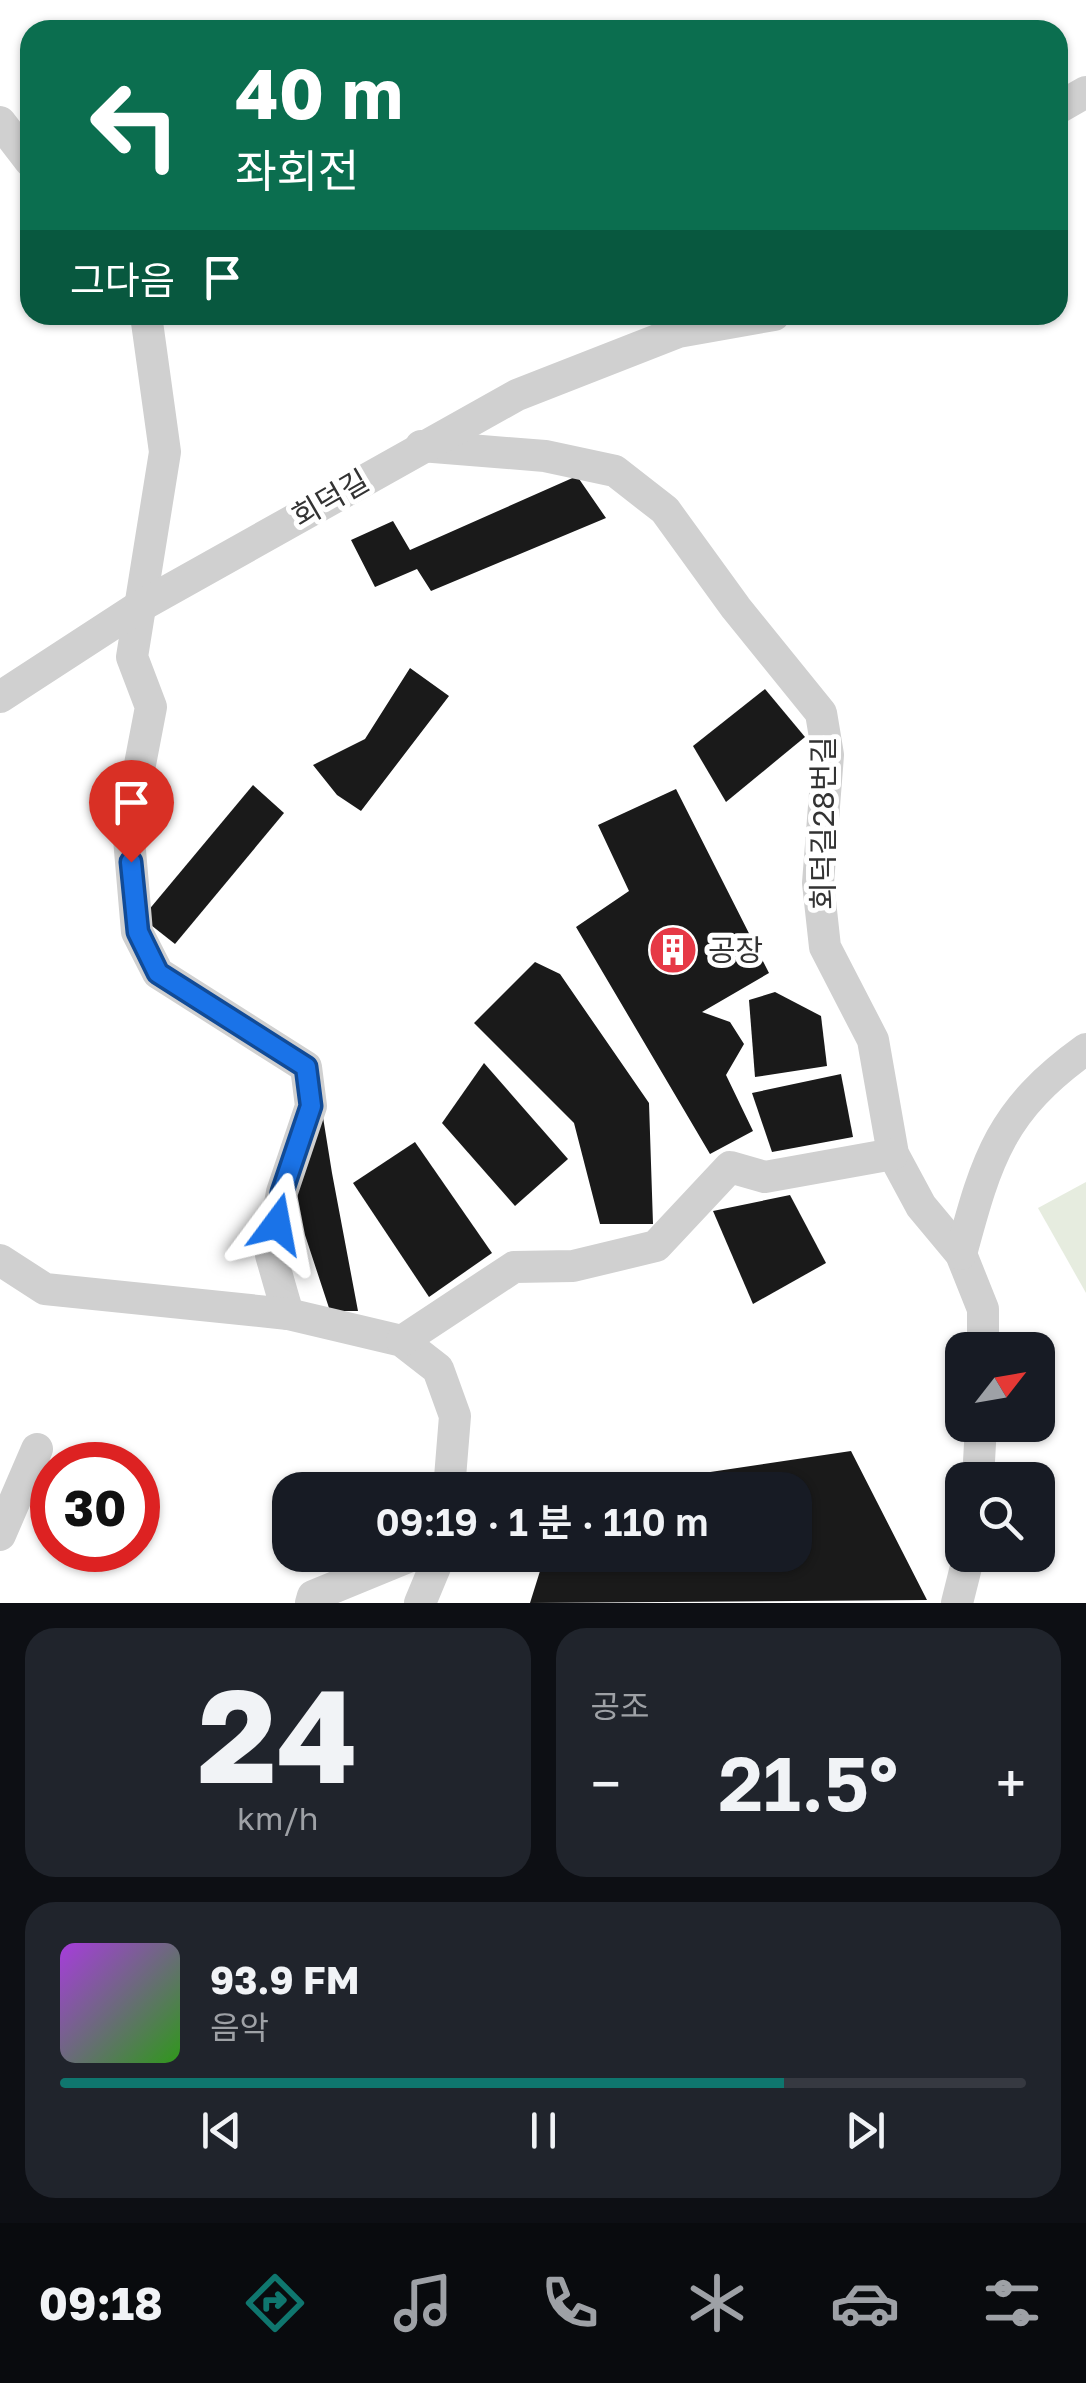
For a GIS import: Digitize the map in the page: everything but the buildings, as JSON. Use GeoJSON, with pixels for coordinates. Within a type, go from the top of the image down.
{"type":"FeatureCollection","features":[{"type":"Feature","properties":{"kind":"street"},"geometry":{"type":"LineString","coordinates":[[0,122],[20,148]]}},
{"type":"Feature","properties":{"kind":"street"},"geometry":{"type":"LineString","coordinates":[[147,325],[165,452],[158,516],[137,608],[132,657],[151,707],[128,827],[138,932],[158,973],[306,1067],[311,1106],[282,1192],[272,1256],[288,1314]]}},
{"type":"Feature","properties":{"kind":"street","name":"회덕길"},"geometry":{"type":"LineString","coordinates":[[0,697],[137,608],[421,446],[518,395],[682,325]]}},
{"type":"Feature","properties":{"kind":"street","name":"회덕길28번길"},"geometry":{"type":"LineString","coordinates":[[421,446],[546,456],[615,471],[665,510],[736,608],[821,713],[828,755],[818,883],[825,947],[874,1040],[893,1154],[920,1206],[961,1254],[983,1310],[983,1332]]}},
{"type":"Feature","properties":{"kind":"street"},"geometry":{"type":"LineString","coordinates":[[961,1254],[992,1149],[1016,1112],[1054,1072],[1086,1050]]}},
{"type":"Feature","properties":{"kind":"street"},"geometry":{"type":"LineString","coordinates":[[402,1341],[514,1268],[573,1266],[656,1246],[730,1168],[765,1177],[893,1154]]}},
{"type":"Feature","properties":{"kind":"street"},"geometry":{"type":"LineString","coordinates":[[0,1260],[45,1289],[288,1314],[402,1341],[438,1369],[455,1416],[450,1472]]}},
{"type":"Feature","properties":{"kind":"street"},"geometry":{"type":"LineString","coordinates":[[0,1535],[30,1465]]}},
{"type":"Feature","properties":{"kind":"street"},"geometry":{"type":"LineString","coordinates":[[312,1603],[313,1596],[367,1572]]}},
{"type":"Feature","properties":{"kind":"street"},"geometry":{"type":"LineString","coordinates":[[420,1603],[433,1572]]}},
{"type":"Feature","properties":{"kind":"street"},"geometry":{"type":"LineString","coordinates":[[957,1603],[965,1572]]}},
{"type":"Feature","properties":{"kind":"shaded area"},"geometry":{"type":"Polygon","coordinates":[[[1086,1182],[1086,1293],[1038,1208],[1086,1182]]]}},
{"type":"Feature","properties":{"kind":"place","name":"공장"},"geometry":{"type":"Point","coordinates":[673,950]}},
{"type":"Feature","properties":{"kind":"route"},"geometry":{"type":"LineString","coordinates":[[131,862],[138,932],[158,973],[306,1067],[311,1106],[282,1192],[277,1224]]}}]}
